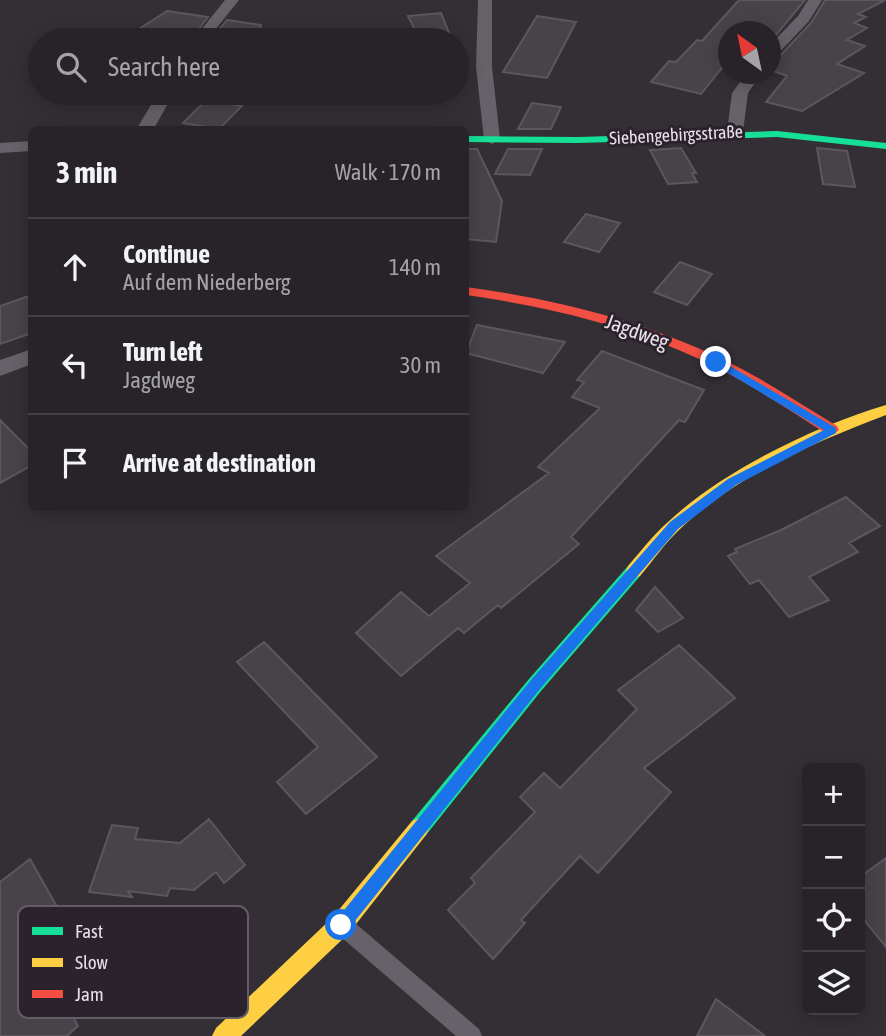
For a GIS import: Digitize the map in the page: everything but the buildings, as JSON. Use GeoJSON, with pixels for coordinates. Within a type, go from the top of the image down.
{"type":"FeatureCollection","features":[{"type":"Feature","properties":{"kind":"street"},"geometry":{"type":"LineString","coordinates":[[210,28],[232,0]]}},
{"type":"Feature","properties":{"kind":"street"},"geometry":{"type":"LineString","coordinates":[[485,0],[484,67],[492,139]]}},
{"type":"Feature","properties":{"kind":"street"},"geometry":{"type":"LineString","coordinates":[[781,43],[804,18],[815,0]]}},
{"type":"Feature","properties":{"kind":"street"},"geometry":{"type":"LineString","coordinates":[[735,131],[740,93],[746,84]]}},
{"type":"Feature","properties":{"kind":"street"},"geometry":{"type":"LineString","coordinates":[[146,126],[159,105]]}},
{"type":"Feature","properties":{"kind":"street","name":"Siebengebirgsstraße"},"geometry":{"type":"LineString","coordinates":[[469,139],[589,139],[786,131],[886,146]]}},
{"type":"Feature","properties":{"kind":"street"},"geometry":{"type":"LineString","coordinates":[[0,148],[28,146]]}},
{"type":"Feature","properties":{"kind":"street","name":"Jagdweg"},"geometry":{"type":"LineString","coordinates":[[469,291],[497,294],[621,325],[716,362],[832,430]]}},
{"type":"Feature","properties":{"kind":"street"},"geometry":{"type":"LineString","coordinates":[[0,368],[28,358]]}},
{"type":"Feature","properties":{"kind":"street"},"geometry":{"type":"LineString","coordinates":[[248,1013],[341,925],[535,685],[674,526],[732,482],[832,430],[886,411]]}},
{"type":"Feature","properties":{"kind":"street"},"geometry":{"type":"LineString","coordinates":[[224,1036],[243,1018]]}},
{"type":"Feature","properties":{"kind":"lane"},"geometry":{"type":"LineString","coordinates":[[341,925],[472,1036]]}},
{"type":"Feature","properties":{"kind":"traffic: fast"},"geometry":{"type":"LineString","coordinates":[[469,139],[578,140],[777,134],[886,146]]}},
{"type":"Feature","properties":{"kind":"traffic: fast"},"geometry":{"type":"LineString","coordinates":[[419,828],[535,685],[634,571]]}},
{"type":"Feature","properties":{"kind":"traffic: slow"},"geometry":{"type":"LineString","coordinates":[[634,571],[658,542],[694,507],[745,473],[802,444],[886,410]]}},
{"type":"Feature","properties":{"kind":"traffic: slow"},"geometry":{"type":"LineString","coordinates":[[248,1013],[341,925],[419,828]]}},
{"type":"Feature","properties":{"kind":"traffic: slow"},"geometry":{"type":"LineString","coordinates":[[224,1036],[243,1018]]}},
{"type":"Feature","properties":{"kind":"traffic: jam"},"geometry":{"type":"LineString","coordinates":[[469,291],[563,308],[657,336],[732,370],[832,430]]}},
{"type":"Feature","properties":{"kind":"route"},"geometry":{"type":"LineString","coordinates":[[341,925],[535,685],[674,526],[732,482],[832,430],[716,362]]}}]}
